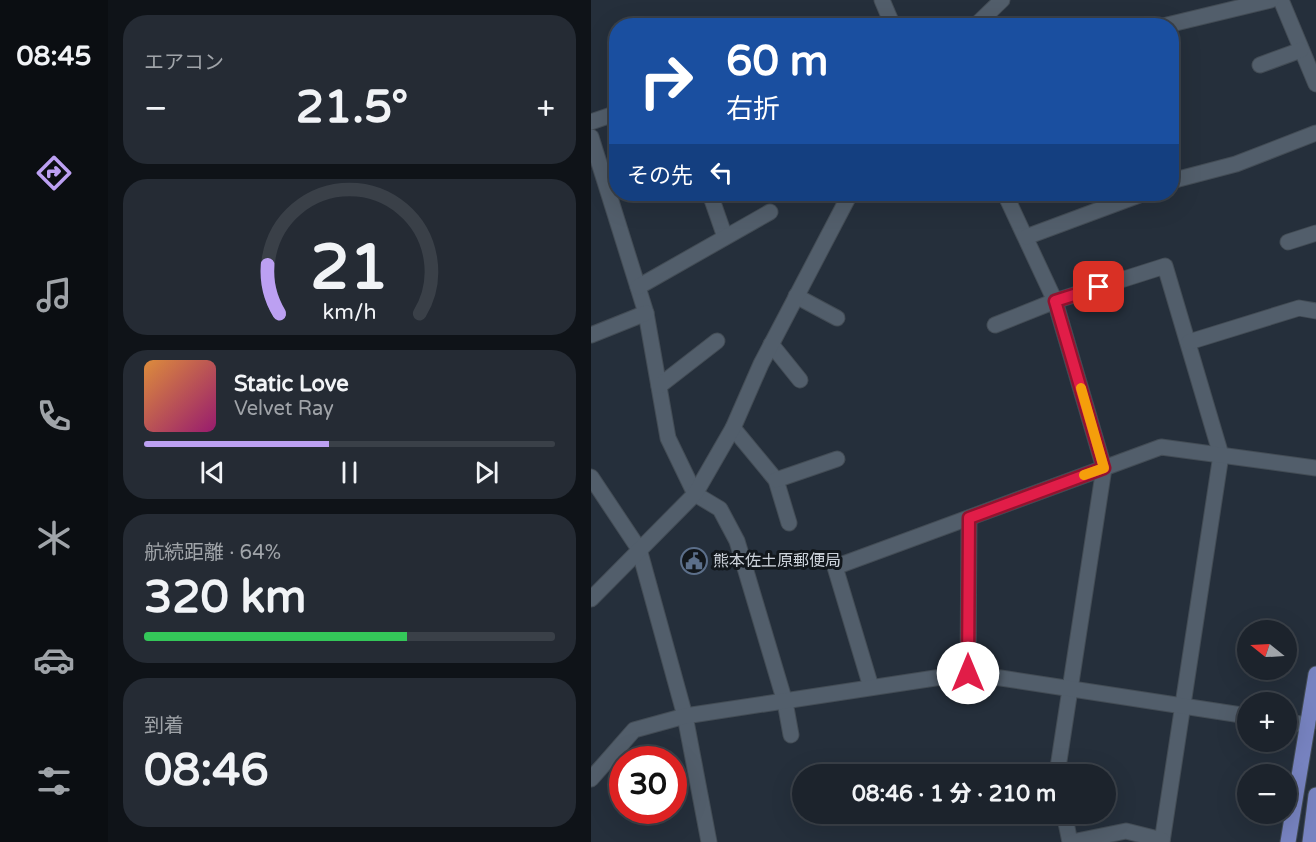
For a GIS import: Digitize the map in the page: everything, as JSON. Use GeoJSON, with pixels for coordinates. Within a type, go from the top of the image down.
{"type":"FeatureCollection","features":[{"type":"Feature","properties":{"kind":"main road"},"geometry":{"type":"LineString","coordinates":[[1289,842],[1316,674]]}},
{"type":"Feature","properties":{"kind":"main road"},"geometry":{"type":"LineString","coordinates":[[1310,842],[1316,795]]}},
{"type":"Feature","properties":{"kind":"street"},"geometry":{"type":"LineString","coordinates":[[882,0],[890,18]]}},
{"type":"Feature","properties":{"kind":"street"},"geometry":{"type":"LineString","coordinates":[[983,18],[1002,0]]}},
{"type":"Feature","properties":{"kind":"street"},"geometry":{"type":"LineString","coordinates":[[1179,22],[1271,0]]}},
{"type":"Feature","properties":{"kind":"street"},"geometry":{"type":"LineString","coordinates":[[1281,0],[1316,84]]}},
{"type":"Feature","properties":{"kind":"street"},"geometry":{"type":"LineString","coordinates":[[1260,65],[1301,50]]}},
{"type":"Feature","properties":{"kind":"street"},"geometry":{"type":"LineString","coordinates":[[591,122],[609,116]]}},
{"type":"Feature","properties":{"kind":"street"},"geometry":{"type":"LineString","coordinates":[[1179,180],[1236,164],[1316,133]]}},
{"type":"Feature","properties":{"kind":"street"},"geometry":{"type":"LineString","coordinates":[[591,137],[609,194]]}},
{"type":"Feature","properties":{"kind":"street"},"geometry":{"type":"LineString","coordinates":[[611,201],[646,313],[668,438],[695,494],[720,509],[737,541],[785,702],[791,735]]}},
{"type":"Feature","properties":{"kind":"street"},"geometry":{"type":"LineString","coordinates":[[712,201],[725,237]]}},
{"type":"Feature","properties":{"kind":"street"},"geometry":{"type":"LineString","coordinates":[[591,599],[695,494],[733,428],[771,344],[846,201]]}},
{"type":"Feature","properties":{"kind":"street"},"geometry":{"type":"LineString","coordinates":[[1008,201],[1055,301],[1104,468],[1059,764]]}},
{"type":"Feature","properties":{"kind":"street"},"geometry":{"type":"LineString","coordinates":[[1026,237],[1123,201]]}},
{"type":"Feature","properties":{"kind":"street"},"geometry":{"type":"LineString","coordinates":[[638,287],[770,212]]}},
{"type":"Feature","properties":{"kind":"street"},"geometry":{"type":"LineString","coordinates":[[1288,242],[1316,233]]}},
{"type":"Feature","properties":{"kind":"street"},"geometry":{"type":"LineString","coordinates":[[995,325],[1055,301],[1165,266],[1221,454],[1162,841],[1126,831],[1071,842],[1067,824]]}},
{"type":"Feature","properties":{"kind":"street"},"geometry":{"type":"LineString","coordinates":[[796,296],[837,318]]}},
{"type":"Feature","properties":{"kind":"street"},"geometry":{"type":"LineString","coordinates":[[1188,342],[1299,308],[1316,311]]}},
{"type":"Feature","properties":{"kind":"street"},"geometry":{"type":"LineString","coordinates":[[592,332],[646,313]]}},
{"type":"Feature","properties":{"kind":"street"},"geometry":{"type":"LineString","coordinates":[[659,386],[717,341]]}},
{"type":"Feature","properties":{"kind":"street"},"geometry":{"type":"LineString","coordinates":[[771,344],[800,380]]}},
{"type":"Feature","properties":{"kind":"street"},"geometry":{"type":"LineString","coordinates":[[733,428],[776,480],[789,523]]}},
{"type":"Feature","properties":{"kind":"street"},"geometry":{"type":"LineString","coordinates":[[871,687],[835,567],[1161,447],[1316,468]]}},
{"type":"Feature","properties":{"kind":"street"},"geometry":{"type":"LineString","coordinates":[[776,480],[837,459]]}},
{"type":"Feature","properties":{"kind":"street"},"geometry":{"type":"LineString","coordinates":[[591,477],[639,549],[685,716],[709,842]]}},
{"type":"Feature","properties":{"kind":"street"},"geometry":{"type":"LineString","coordinates":[[968,673],[969,518]]}},
{"type":"Feature","properties":{"kind":"street"},"geometry":{"type":"LineString","coordinates":[[591,779],[634,730],[685,716],[968,673],[1237,714]]}},
{"type":"Feature","properties":{"kind":"street"},"geometry":{"type":"LineString","coordinates":[[1297,723],[1308,725]]}},
{"type":"Feature","properties":{"kind":"slow traffic"},"geometry":{"type":"LineString","coordinates":[[1081,388],[1104,468],[1084,475]]}},
{"type":"Feature","properties":{"kind":"place","name":"熊本佐土原郵便局"},"geometry":{"type":"Point","coordinates":[694,561]}},
{"type":"Feature","properties":{"kind":"route"},"geometry":{"type":"LineString","coordinates":[[968,673],[969,518],[1104,468],[1055,301],[1099,287]]}}]}
